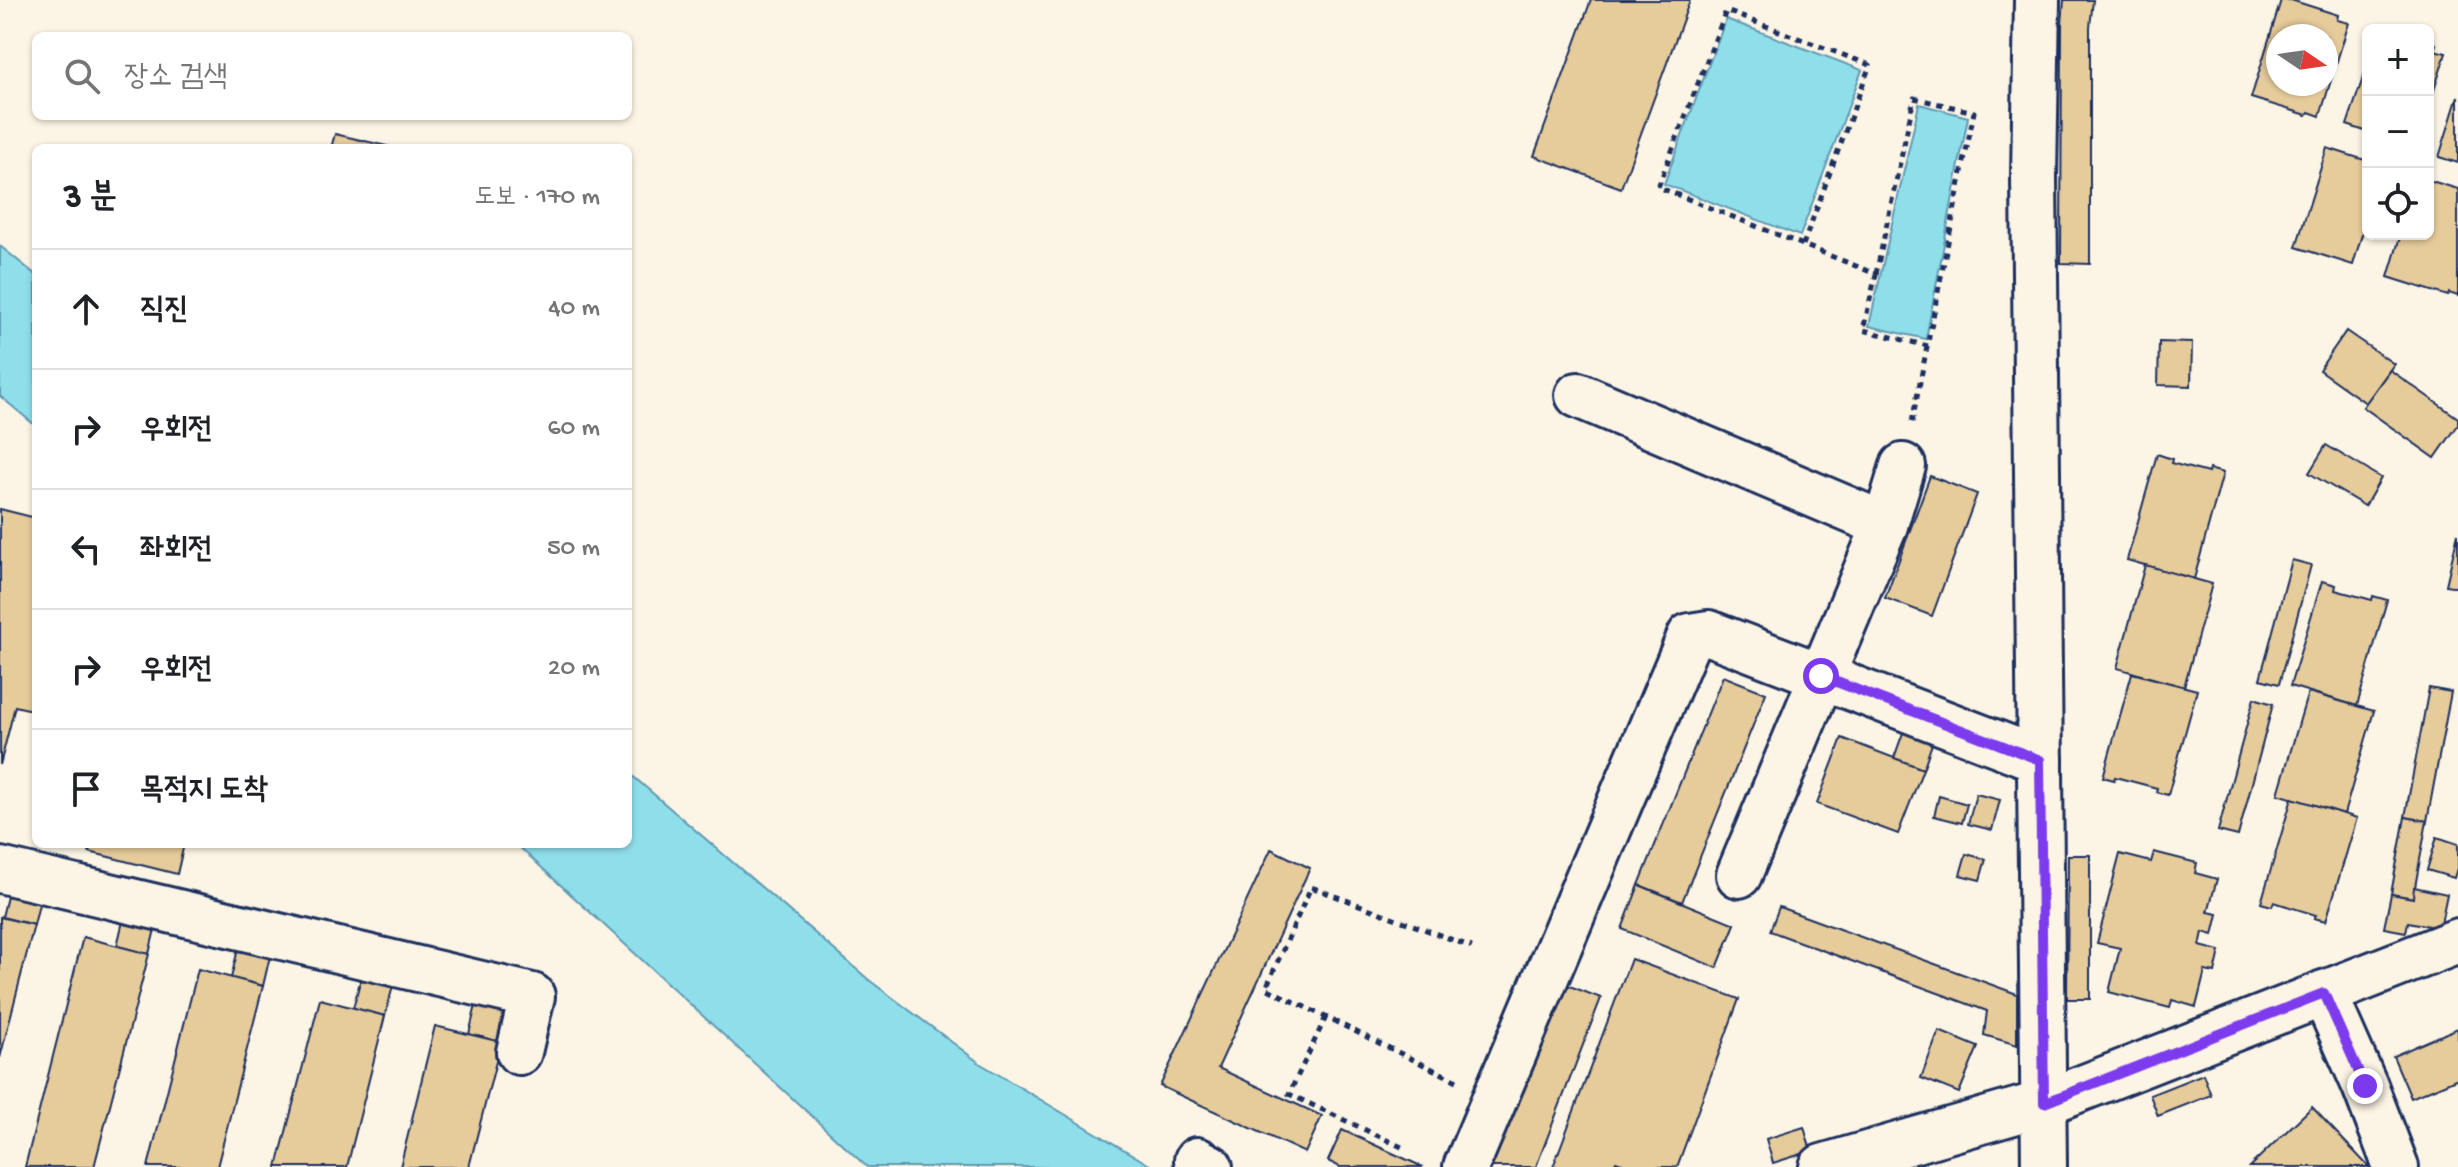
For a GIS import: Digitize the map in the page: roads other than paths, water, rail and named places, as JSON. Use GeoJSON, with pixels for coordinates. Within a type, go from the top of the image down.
{"type":"FeatureCollection","features":[{"type":"Feature","properties":{"kind":"street"},"geometry":{"type":"LineString","coordinates":[[2037,0],[2034,176],[2044,1167]]}},
{"type":"Feature","properties":{"kind":"street"},"geometry":{"type":"LineString","coordinates":[[1578,395],[1885,525]]}},
{"type":"Feature","properties":{"kind":"street"},"geometry":{"type":"LineString","coordinates":[[1739,875],[1885,525],[1903,466]]}},
{"type":"Feature","properties":{"kind":"street"},"geometry":{"type":"LineString","coordinates":[[1466,1167],[1690,636],[1709,633],[2040,760]]}},
{"type":"Feature","properties":{"kind":"street"},"geometry":{"type":"LineString","coordinates":[[0,870],[532,996],[519,1052]]}},
{"type":"Feature","properties":{"kind":"street"},"geometry":{"type":"LineString","coordinates":[[1822,1167],[2044,1103],[2458,941]]}},
{"type":"Feature","properties":{"kind":"street"},"geometry":{"type":"LineString","coordinates":[[2324,993],[2396,1167]]}},
{"type":"Feature","properties":{"kind":"water"},"geometry":{"type":"Polygon","coordinates":[[[1726,19],[1862,70],[1800,236],[1664,184],[1726,19]]]}},
{"type":"Feature","properties":{"kind":"water"},"geometry":{"type":"Polygon","coordinates":[[[1919,104],[1968,117],[1926,339],[1869,326],[1919,104]]]}},
{"type":"Feature","properties":{"kind":"water"},"geometry":{"type":"Polygon","coordinates":[[[0,246],[32,272],[32,423],[0,396],[0,246]]]}},
{"type":"Feature","properties":{"kind":"water"},"geometry":{"type":"Polygon","coordinates":[[[632,775],[869,980],[981,1064],[1153,1167],[867,1167],[520,848],[632,848],[632,775]]]}}]}
